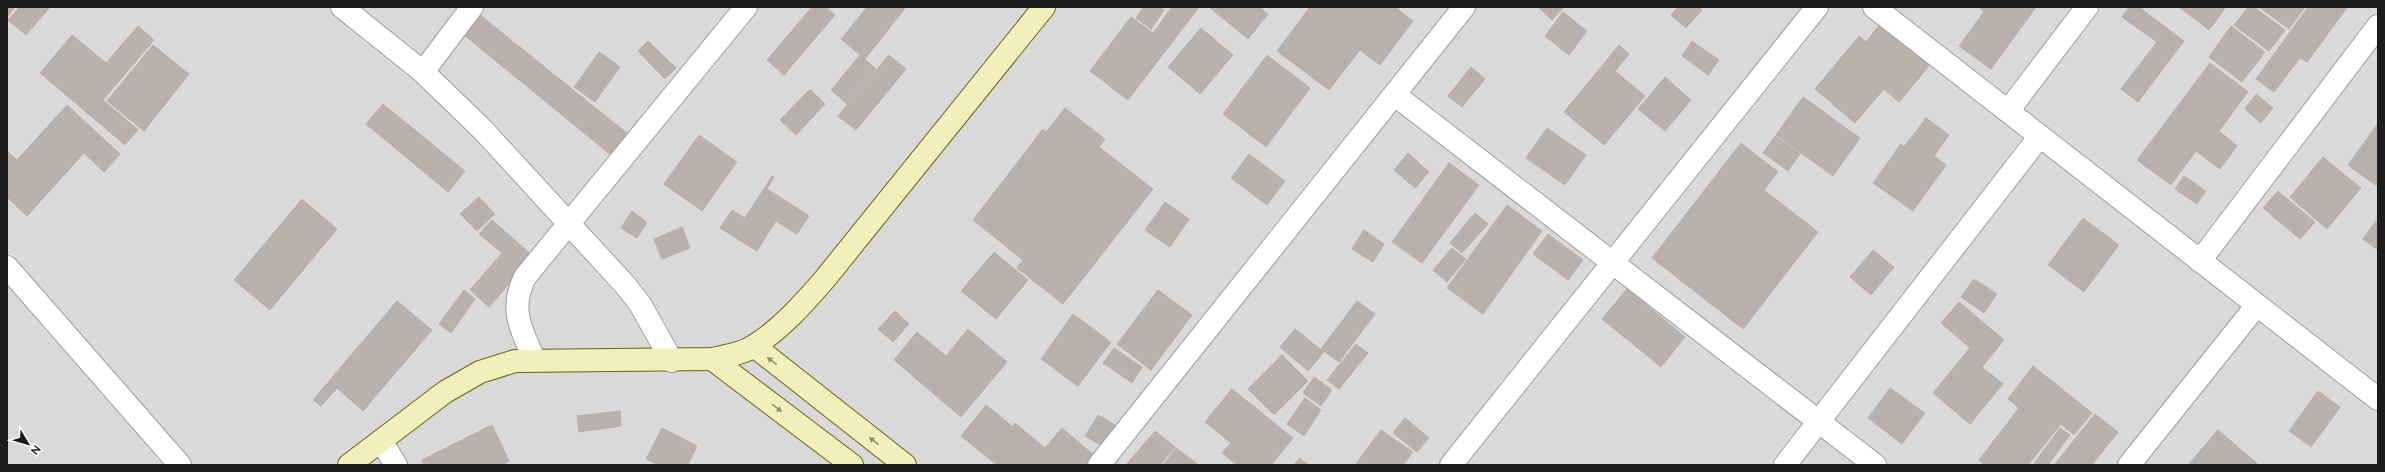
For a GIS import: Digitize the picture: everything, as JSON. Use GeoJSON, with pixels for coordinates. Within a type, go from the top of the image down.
{"type":"FeatureCollection","features":[{"type":"Feature","properties":{"kind":"main road"},"geometry":{"type":"LineString","coordinates":[[349,465],[445,392],[480,372],[515,361],[534,359],[672,361],[712,359],[736,354],[754,346],[800,307],[824,280],[1044,7]]}},
{"type":"Feature","properties":{"kind":"main road"},"geometry":{"type":"LineString","coordinates":[[754,346],[905,465]]}},
{"type":"Feature","properties":{"kind":"main road"},"geometry":{"type":"LineString","coordinates":[[712,359],[852,465]]}},
{"type":"Feature","properties":{"kind":"street"},"geometry":{"type":"LineString","coordinates":[[342,7],[423,72],[483,130],[570,224],[640,304],[672,361]]}},
{"type":"Feature","properties":{"kind":"street"},"geometry":{"type":"LineString","coordinates":[[423,72],[472,7]]}},
{"type":"Feature","properties":{"kind":"street"},"geometry":{"type":"LineString","coordinates":[[534,359],[518,324],[517,298],[525,277],[570,224],[746,7]]}},
{"type":"Feature","properties":{"kind":"street"},"geometry":{"type":"LineString","coordinates":[[1099,465],[1464,7]]}},
{"type":"Feature","properties":{"kind":"street"},"geometry":{"type":"LineString","coordinates":[[1451,465],[1817,7]]}},
{"type":"Feature","properties":{"kind":"street"},"geometry":{"type":"LineString","coordinates":[[1874,7],[2378,399]]}},
{"type":"Feature","properties":{"kind":"street"},"geometry":{"type":"LineString","coordinates":[[2008,111],[2087,7]]}},
{"type":"Feature","properties":{"kind":"street"},"geometry":{"type":"LineString","coordinates":[[2200,260],[2378,26]]}},
{"type":"Feature","properties":{"kind":"street"},"geometry":{"type":"LineString","coordinates":[[1395,95],[1875,465]]}},
{"type":"Feature","properties":{"kind":"street"},"geometry":{"type":"LineString","coordinates":[[1785,465],[2040,136]]}},
{"type":"Feature","properties":{"kind":"street"},"geometry":{"type":"LineString","coordinates":[[7,267],[180,465]]}},
{"type":"Feature","properties":{"kind":"street"},"geometry":{"type":"LineString","coordinates":[[2129,465],[2257,305]]}},
{"type":"Feature","properties":{"kind":"street"},"geometry":{"type":"LineString","coordinates":[[381,441],[396,465]]}},
{"type":"Feature","properties":{"kind":"shaded area"},"geometry":{"type":"Polygon","coordinates":[[[7,7],[2378,7],[2378,465],[7,465],[7,7]]]}},
{"type":"Feature","properties":{"kind":"building"},"geometry":{"type":"Polygon","coordinates":[[[7,7],[15,7],[7,17],[7,7]]]}},
{"type":"Feature","properties":{"kind":"building"},"geometry":{"type":"Polygon","coordinates":[[[20,7],[50,7],[26,35],[8,20],[20,7]]]}},
{"type":"Feature","properties":{"kind":"building"},"geometry":{"type":"Polygon","coordinates":[[[812,7],[826,7],[835,15],[784,75],[767,60],[812,7]]]}},
{"type":"Feature","properties":{"kind":"building"},"geometry":{"type":"Polygon","coordinates":[[[867,7],[906,7],[865,59],[841,39],[867,7]]]}},
{"type":"Feature","properties":{"kind":"building"},"geometry":{"type":"Polygon","coordinates":[[[1143,7],[1160,7],[1164,10],[1151,29],[1136,18],[1143,7]]]}},
{"type":"Feature","properties":{"kind":"building"},"geometry":{"type":"Polygon","coordinates":[[[1172,7],[1199,7],[1128,100],[1090,71],[1131,17],[1153,33],[1172,7]]]}},
{"type":"Feature","properties":{"kind":"building"},"geometry":{"type":"Polygon","coordinates":[[[1209,7],[1259,7],[1268,14],[1248,39],[1209,7]]]}},
{"type":"Feature","properties":{"kind":"building"},"geometry":{"type":"Polygon","coordinates":[[[1310,7],[1395,7],[1413,21],[1380,65],[1360,50],[1329,90],[1277,51],[1310,7]]]}},
{"type":"Feature","properties":{"kind":"building"},"geometry":{"type":"Polygon","coordinates":[[[1538,7],[1564,7],[1552,20],[1538,7]]]}},
{"type":"Feature","properties":{"kind":"building"},"geometry":{"type":"Polygon","coordinates":[[[1678,7],[1698,7],[1702,10],[1686,28],[1671,15],[1678,7]]]}},
{"type":"Feature","properties":{"kind":"building"},"geometry":{"type":"Polygon","coordinates":[[[1978,7],[2036,7],[1991,69],[1959,46],[1984,12],[1978,7]]]}},
{"type":"Feature","properties":{"kind":"building"},"geometry":{"type":"Polygon","coordinates":[[[2129,7],[2139,7],[2184,41],[2138,102],[2121,89],[2157,42],[2122,17],[2129,7]]]}},
{"type":"Feature","properties":{"kind":"building"},"geometry":{"type":"Polygon","coordinates":[[[2179,7],[2226,7],[2209,30],[2179,7]]]}},
{"type":"Feature","properties":{"kind":"building"},"geometry":{"type":"Polygon","coordinates":[[[2248,7],[2254,7],[2285,30],[2269,51],[2234,25],[2248,7]]]}},
{"type":"Feature","properties":{"kind":"building"},"geometry":{"type":"Polygon","coordinates":[[[2259,7],[2305,7],[2289,29],[2259,7]]]}},
{"type":"Feature","properties":{"kind":"building"},"geometry":{"type":"Polygon","coordinates":[[[2308,7],[2347,8],[2307,62],[2300,58],[2274,92],[2256,79],[2308,7]]]}},
{"type":"Feature","properties":{"kind":"building"},"geometry":{"type":"Polygon","coordinates":[[[1563,12],[1587,31],[1569,55],[1545,36],[1563,12]]]}},
{"type":"Feature","properties":{"kind":"building"},"geometry":{"type":"Polygon","coordinates":[[[480,15],[628,134],[611,155],[464,35],[480,15]]]}},
{"type":"Feature","properties":{"kind":"building"},"geometry":{"type":"Polygon","coordinates":[[[1880,24],[1929,66],[1899,102],[1884,89],[1855,123],[1815,89],[1859,36],[1866,42],[1880,24]]]}},
{"type":"Feature","properties":{"kind":"building"},"geometry":{"type":"Polygon","coordinates":[[[138,26],[154,40],[103,100],[138,130],[125,145],[40,73],[72,35],[106,63],[138,26]]]}},
{"type":"Feature","properties":{"kind":"building"},"geometry":{"type":"Polygon","coordinates":[[[2231,26],[2265,52],[2242,82],[2209,57],[2231,26]]]}},
{"type":"Feature","properties":{"kind":"building"},"geometry":{"type":"Polygon","coordinates":[[[1201,28],[1233,55],[1200,94],[1168,67],[1201,28]]]}},
{"type":"Feature","properties":{"kind":"building"},"geometry":{"type":"Polygon","coordinates":[[[648,41],[676,68],[665,79],[638,51],[648,41]]]}},
{"type":"Feature","properties":{"kind":"building"},"geometry":{"type":"Polygon","coordinates":[[[1692,41],[1719,60],[1708,75],[1682,56],[1692,41]]]}},
{"type":"Feature","properties":{"kind":"building"},"geometry":{"type":"Polygon","coordinates":[[[153,45],[189,74],[144,131],[107,101],[153,45]]]}},
{"type":"Feature","properties":{"kind":"building"},"geometry":{"type":"Polygon","coordinates":[[[1619,45],[1629,54],[1615,71],[1645,96],[1604,145],[1564,112],[1619,45]]]}},
{"type":"Feature","properties":{"kind":"building"},"geometry":{"type":"Polygon","coordinates":[[[599,52],[620,67],[595,102],[574,87],[599,52]]]}},
{"type":"Feature","properties":{"kind":"building"},"geometry":{"type":"Polygon","coordinates":[[[860,55],[876,69],[847,104],[831,90],[860,55]]]}},
{"type":"Feature","properties":{"kind":"building"},"geometry":{"type":"Polygon","coordinates":[[[889,55],[906,69],[856,130],[838,116],[889,55]]]}},
{"type":"Feature","properties":{"kind":"building"},"geometry":{"type":"Polygon","coordinates":[[[1267,55],[1310,88],[1266,147],[1223,114],[1267,55]]]}},
{"type":"Feature","properties":{"kind":"building"},"geometry":{"type":"Polygon","coordinates":[[[2210,63],[2248,92],[2219,131],[2237,146],[2220,169],[2196,151],[2171,185],[2137,160],[2210,63]]]}},
{"type":"Feature","properties":{"kind":"building"},"geometry":{"type":"Polygon","coordinates":[[[1471,67],[1485,79],[1462,107],[1448,96],[1471,67]]]}},
{"type":"Feature","properties":{"kind":"building"},"geometry":{"type":"Polygon","coordinates":[[[1665,77],[1691,100],[1665,131],[1638,109],[1665,77]]]}},
{"type":"Feature","properties":{"kind":"building"},"geometry":{"type":"Polygon","coordinates":[[[810,89],[825,104],[796,135],[780,120],[810,89]]]}},
{"type":"Feature","properties":{"kind":"building"},"geometry":{"type":"Polygon","coordinates":[[[2256,94],[2273,108],[2261,123],[2245,109],[2256,94]]]}},
{"type":"Feature","properties":{"kind":"building"},"geometry":{"type":"Polygon","coordinates":[[[1803,97],[1860,138],[1833,176],[1776,135],[1803,97]]]}},
{"type":"Feature","properties":{"kind":"building"},"geometry":{"type":"Polygon","coordinates":[[[383,104],[465,171],[448,192],[366,124],[383,104]]]}},
{"type":"Feature","properties":{"kind":"building"},"geometry":{"type":"Polygon","coordinates":[[[67,105],[120,154],[104,172],[84,153],[27,216],[7,197],[7,151],[17,160],[67,105]]]}},
{"type":"Feature","properties":{"kind":"building"},"geometry":{"type":"Polygon","coordinates":[[[1065,108],[1105,139],[1099,147],[1153,189],[1063,304],[1017,268],[1023,260],[973,220],[1043,129],[1046,132],[1065,108]]]}},
{"type":"Feature","properties":{"kind":"building"},"geometry":{"type":"Polygon","coordinates":[[[1926,118],[1949,135],[1934,156],[1946,165],[1913,211],[1873,183],[1901,144],[1904,147],[1926,118]]]}},
{"type":"Feature","properties":{"kind":"building"},"geometry":{"type":"Polygon","coordinates":[[[2378,123],[2378,187],[2348,165],[2378,123]]]}},
{"type":"Feature","properties":{"kind":"building"},"geometry":{"type":"Polygon","coordinates":[[[1547,128],[1586,155],[1565,185],[1526,158],[1547,128]]]}},
{"type":"Feature","properties":{"kind":"building"},"geometry":{"type":"Polygon","coordinates":[[[699,135],[737,162],[702,211],[664,184],[699,135]]]}},
{"type":"Feature","properties":{"kind":"building"},"geometry":{"type":"Polygon","coordinates":[[[1775,136],[1800,154],[1788,171],[1763,153],[1775,136]]]}},
{"type":"Feature","properties":{"kind":"building"},"geometry":{"type":"Polygon","coordinates":[[[1741,143],[1778,172],[1764,190],[1818,232],[1743,329],[1652,258],[1741,143]]]}},
{"type":"Feature","properties":{"kind":"building"},"geometry":{"type":"Polygon","coordinates":[[[1408,153],[1429,172],[1415,188],[1394,170],[1408,153]]]}},
{"type":"Feature","properties":{"kind":"building"},"geometry":{"type":"Polygon","coordinates":[[[1249,154],[1285,181],[1267,205],[1231,178],[1249,154]]]}},
{"type":"Feature","properties":{"kind":"building"},"geometry":{"type":"Polygon","coordinates":[[[2323,157],[2361,188],[2327,229],[2290,197],[2323,157]]]}},
{"type":"Feature","properties":{"kind":"building"},"geometry":{"type":"Polygon","coordinates":[[[1449,163],[1479,185],[1422,263],[1392,242],[1449,163]]]}},
{"type":"Feature","properties":{"kind":"building"},"geometry":{"type":"Polygon","coordinates":[[[772,176],[774,177],[767,189],[809,216],[797,234],[776,221],[757,251],[720,228],[732,210],[745,218],[772,176]]]}},
{"type":"Feature","properties":{"kind":"building"},"geometry":{"type":"Polygon","coordinates":[[[2184,176],[2206,191],[2197,204],[2175,189],[2184,176]]]}},
{"type":"Feature","properties":{"kind":"building"},"geometry":{"type":"Polygon","coordinates":[[[2278,191],[2315,222],[2300,239],[2263,208],[2278,191]]]}},
{"type":"Feature","properties":{"kind":"building"},"geometry":{"type":"Polygon","coordinates":[[[479,197],[495,214],[477,231],[460,214],[479,197]]]}},
{"type":"Feature","properties":{"kind":"building"},"geometry":{"type":"Polygon","coordinates":[[[302,199],[337,229],[270,310],[234,280],[302,199]]]}},
{"type":"Feature","properties":{"kind":"building"},"geometry":{"type":"Polygon","coordinates":[[[1165,202],[1189,219],[1170,247],[1145,230],[1165,202]]]}},
{"type":"Feature","properties":{"kind":"building"},"geometry":{"type":"Polygon","coordinates":[[[1507,205],[1542,231],[1483,314],[1447,288],[1507,205]]]}},
{"type":"Feature","properties":{"kind":"building"},"geometry":{"type":"Polygon","coordinates":[[[632,211],[647,222],[637,238],[621,228],[632,211]]]}},
{"type":"Feature","properties":{"kind":"building"},"geometry":{"type":"Polygon","coordinates":[[[1475,213],[1488,224],[1462,253],[1450,243],[1475,213]]]}},
{"type":"Feature","properties":{"kind":"building"},"geometry":{"type":"Polygon","coordinates":[[[2083,218],[2119,245],[2084,292],[2048,265],[2083,218]]]}},
{"type":"Feature","properties":{"kind":"building"},"geometry":{"type":"Polygon","coordinates":[[[492,220],[533,256],[489,307],[470,290],[502,253],[479,234],[492,220]]]}},
{"type":"Feature","properties":{"kind":"building"},"geometry":{"type":"Polygon","coordinates":[[[2376,221],[2378,223],[2378,250],[2363,239],[2376,221]]]}},
{"type":"Feature","properties":{"kind":"building"},"geometry":{"type":"Polygon","coordinates":[[[682,227],[690,248],[662,259],[654,239],[682,227]]]}},
{"type":"Feature","properties":{"kind":"building"},"geometry":{"type":"Polygon","coordinates":[[[1364,230],[1384,244],[1373,262],[1352,249],[1364,230]]]}},
{"type":"Feature","properties":{"kind":"building"},"geometry":{"type":"Polygon","coordinates":[[[1548,234],[1583,260],[1568,280],[1533,254],[1548,234]]]}},
{"type":"Feature","properties":{"kind":"building"},"geometry":{"type":"Polygon","coordinates":[[[1452,248],[1466,259],[1447,282],[1433,270],[1452,248]]]}},
{"type":"Feature","properties":{"kind":"building"},"geometry":{"type":"Polygon","coordinates":[[[1873,250],[1894,267],[1871,295],[1850,277],[1873,250]]]}},
{"type":"Feature","properties":{"kind":"building"},"geometry":{"type":"Polygon","coordinates":[[[994,252],[1028,280],[996,319],[961,291],[994,252]]]}},
{"type":"Feature","properties":{"kind":"building"},"geometry":{"type":"Polygon","coordinates":[[[1974,279],[1997,294],[1984,313],[1961,297],[1974,279]]]}},
{"type":"Feature","properties":{"kind":"building"},"geometry":{"type":"Polygon","coordinates":[[[1627,289],[1685,337],[1661,367],[1602,319],[1627,289]]]}},
{"type":"Feature","properties":{"kind":"building"},"geometry":{"type":"Polygon","coordinates":[[[464,290],[475,299],[451,333],[439,324],[464,290]]]}},
{"type":"Feature","properties":{"kind":"building"},"geometry":{"type":"Polygon","coordinates":[[[1158,290],[1192,315],[1151,370],[1117,344],[1158,290]]]}},
{"type":"Feature","properties":{"kind":"building"},"geometry":{"type":"Polygon","coordinates":[[[397,301],[432,330],[363,411],[337,388],[321,406],[313,400],[397,301]]]}},
{"type":"Feature","properties":{"kind":"building"},"geometry":{"type":"Polygon","coordinates":[[[1357,301],[1375,314],[1339,362],[1321,349],[1357,301]]]}},
{"type":"Feature","properties":{"kind":"building"},"geometry":{"type":"Polygon","coordinates":[[[1959,302],[2004,340],[1982,367],[2003,384],[1970,424],[1933,393],[1970,348],[1941,323],[1959,302]]]}},
{"type":"Feature","properties":{"kind":"building"},"geometry":{"type":"Polygon","coordinates":[[[895,311],[909,324],[893,342],[878,329],[895,311]]]}},
{"type":"Feature","properties":{"kind":"building"},"geometry":{"type":"Polygon","coordinates":[[[1073,314],[1111,342],[1078,386],[1041,359],[1073,314]]]}},
{"type":"Feature","properties":{"kind":"building"},"geometry":{"type":"Polygon","coordinates":[[[968,329],[1007,362],[961,417],[894,360],[917,332],[946,356],[968,329]]]}},
{"type":"Feature","properties":{"kind":"building"},"geometry":{"type":"Polygon","coordinates":[[[1295,329],[1324,352],[1308,371],[1280,347],[1295,329]]]}},
{"type":"Feature","properties":{"kind":"building"},"geometry":{"type":"Polygon","coordinates":[[[1356,344],[1368,353],[1339,389],[1327,380],[1356,344]]]}},
{"type":"Feature","properties":{"kind":"building"},"geometry":{"type":"Polygon","coordinates":[[[1114,348],[1142,367],[1132,383],[1103,363],[1114,348]]]}},
{"type":"Feature","properties":{"kind":"building"},"geometry":{"type":"Polygon","coordinates":[[[1282,355],[1308,381],[1274,415],[1248,389],[1282,355]]]}},
{"type":"Feature","properties":{"kind":"building"},"geometry":{"type":"Polygon","coordinates":[[[2033,366],[2092,413],[2074,435],[2061,424],[2028,465],[1985,465],[1979,460],[2019,408],[2008,399],[2033,366]]]}},
{"type":"Feature","properties":{"kind":"building"},"geometry":{"type":"Polygon","coordinates":[[[1314,377],[1332,390],[1321,406],[1303,393],[1314,377]]]}},
{"type":"Feature","properties":{"kind":"building"},"geometry":{"type":"Polygon","coordinates":[[[1890,388],[1925,413],[1902,444],[1868,418],[1890,388]]]}},
{"type":"Feature","properties":{"kind":"building"},"geometry":{"type":"Polygon","coordinates":[[[1232,389],[1293,438],[1271,465],[1237,465],[1222,453],[1231,443],[1205,422],[1232,389]]]}},
{"type":"Feature","properties":{"kind":"building"},"geometry":{"type":"Polygon","coordinates":[[[2318,391],[2340,407],[2311,447],[2289,431],[2318,391]]]}},
{"type":"Feature","properties":{"kind":"building"},"geometry":{"type":"Polygon","coordinates":[[[1305,398],[1321,410],[1304,436],[1287,424],[1305,398]]]}},
{"type":"Feature","properties":{"kind":"building"},"geometry":{"type":"Polygon","coordinates":[[[986,405],[1013,427],[1015,423],[1045,448],[1062,428],[1095,456],[1087,465],[997,465],[961,436],[986,405]]]}},
{"type":"Feature","properties":{"kind":"building"},"geometry":{"type":"Polygon","coordinates":[[[620,411],[621,426],[579,432],[577,416],[620,411]]]}},
{"type":"Feature","properties":{"kind":"building"},"geometry":{"type":"Polygon","coordinates":[[[2095,414],[2118,432],[2092,465],[2054,465],[2095,414]]]}},
{"type":"Feature","properties":{"kind":"building"},"geometry":{"type":"Polygon","coordinates":[[[1098,415],[1115,425],[1103,446],[1085,436],[1098,415]]]}},
{"type":"Feature","properties":{"kind":"building"},"geometry":{"type":"Polygon","coordinates":[[[1405,418],[1429,438],[1417,452],[1393,433],[1405,418]]]}},
{"type":"Feature","properties":{"kind":"building"},"geometry":{"type":"Polygon","coordinates":[[[492,425],[509,461],[501,465],[424,465],[422,460],[492,425]]]}},
{"type":"Feature","properties":{"kind":"building"},"geometry":{"type":"Polygon","coordinates":[[[662,428],[697,446],[688,465],[659,465],[646,459],[662,428]]]}},
{"type":"Feature","properties":{"kind":"building"},"geometry":{"type":"Polygon","coordinates":[[[2060,428],[2070,435],[2048,465],[2033,465],[2060,428]]]}},
{"type":"Feature","properties":{"kind":"building"},"geometry":{"type":"Polygon","coordinates":[[[1381,430],[1413,452],[1403,465],[1355,465],[1381,430]]]}},
{"type":"Feature","properties":{"kind":"building"},"geometry":{"type":"Polygon","coordinates":[[[2218,430],[2259,465],[2188,465],[2218,430]]]}},
{"type":"Feature","properties":{"kind":"building"},"geometry":{"type":"Polygon","coordinates":[[[1155,431],[1175,447],[1160,465],[1126,465],[1155,431]]]}},
{"type":"Feature","properties":{"kind":"building"},"geometry":{"type":"Polygon","coordinates":[[[1176,448],[1199,465],[1163,465],[1176,448]]]}},
{"type":"Feature","properties":{"kind":"building"},"geometry":{"type":"Polygon","coordinates":[[[1300,458],[1308,465],[1293,465],[1300,458]]]}}]}
